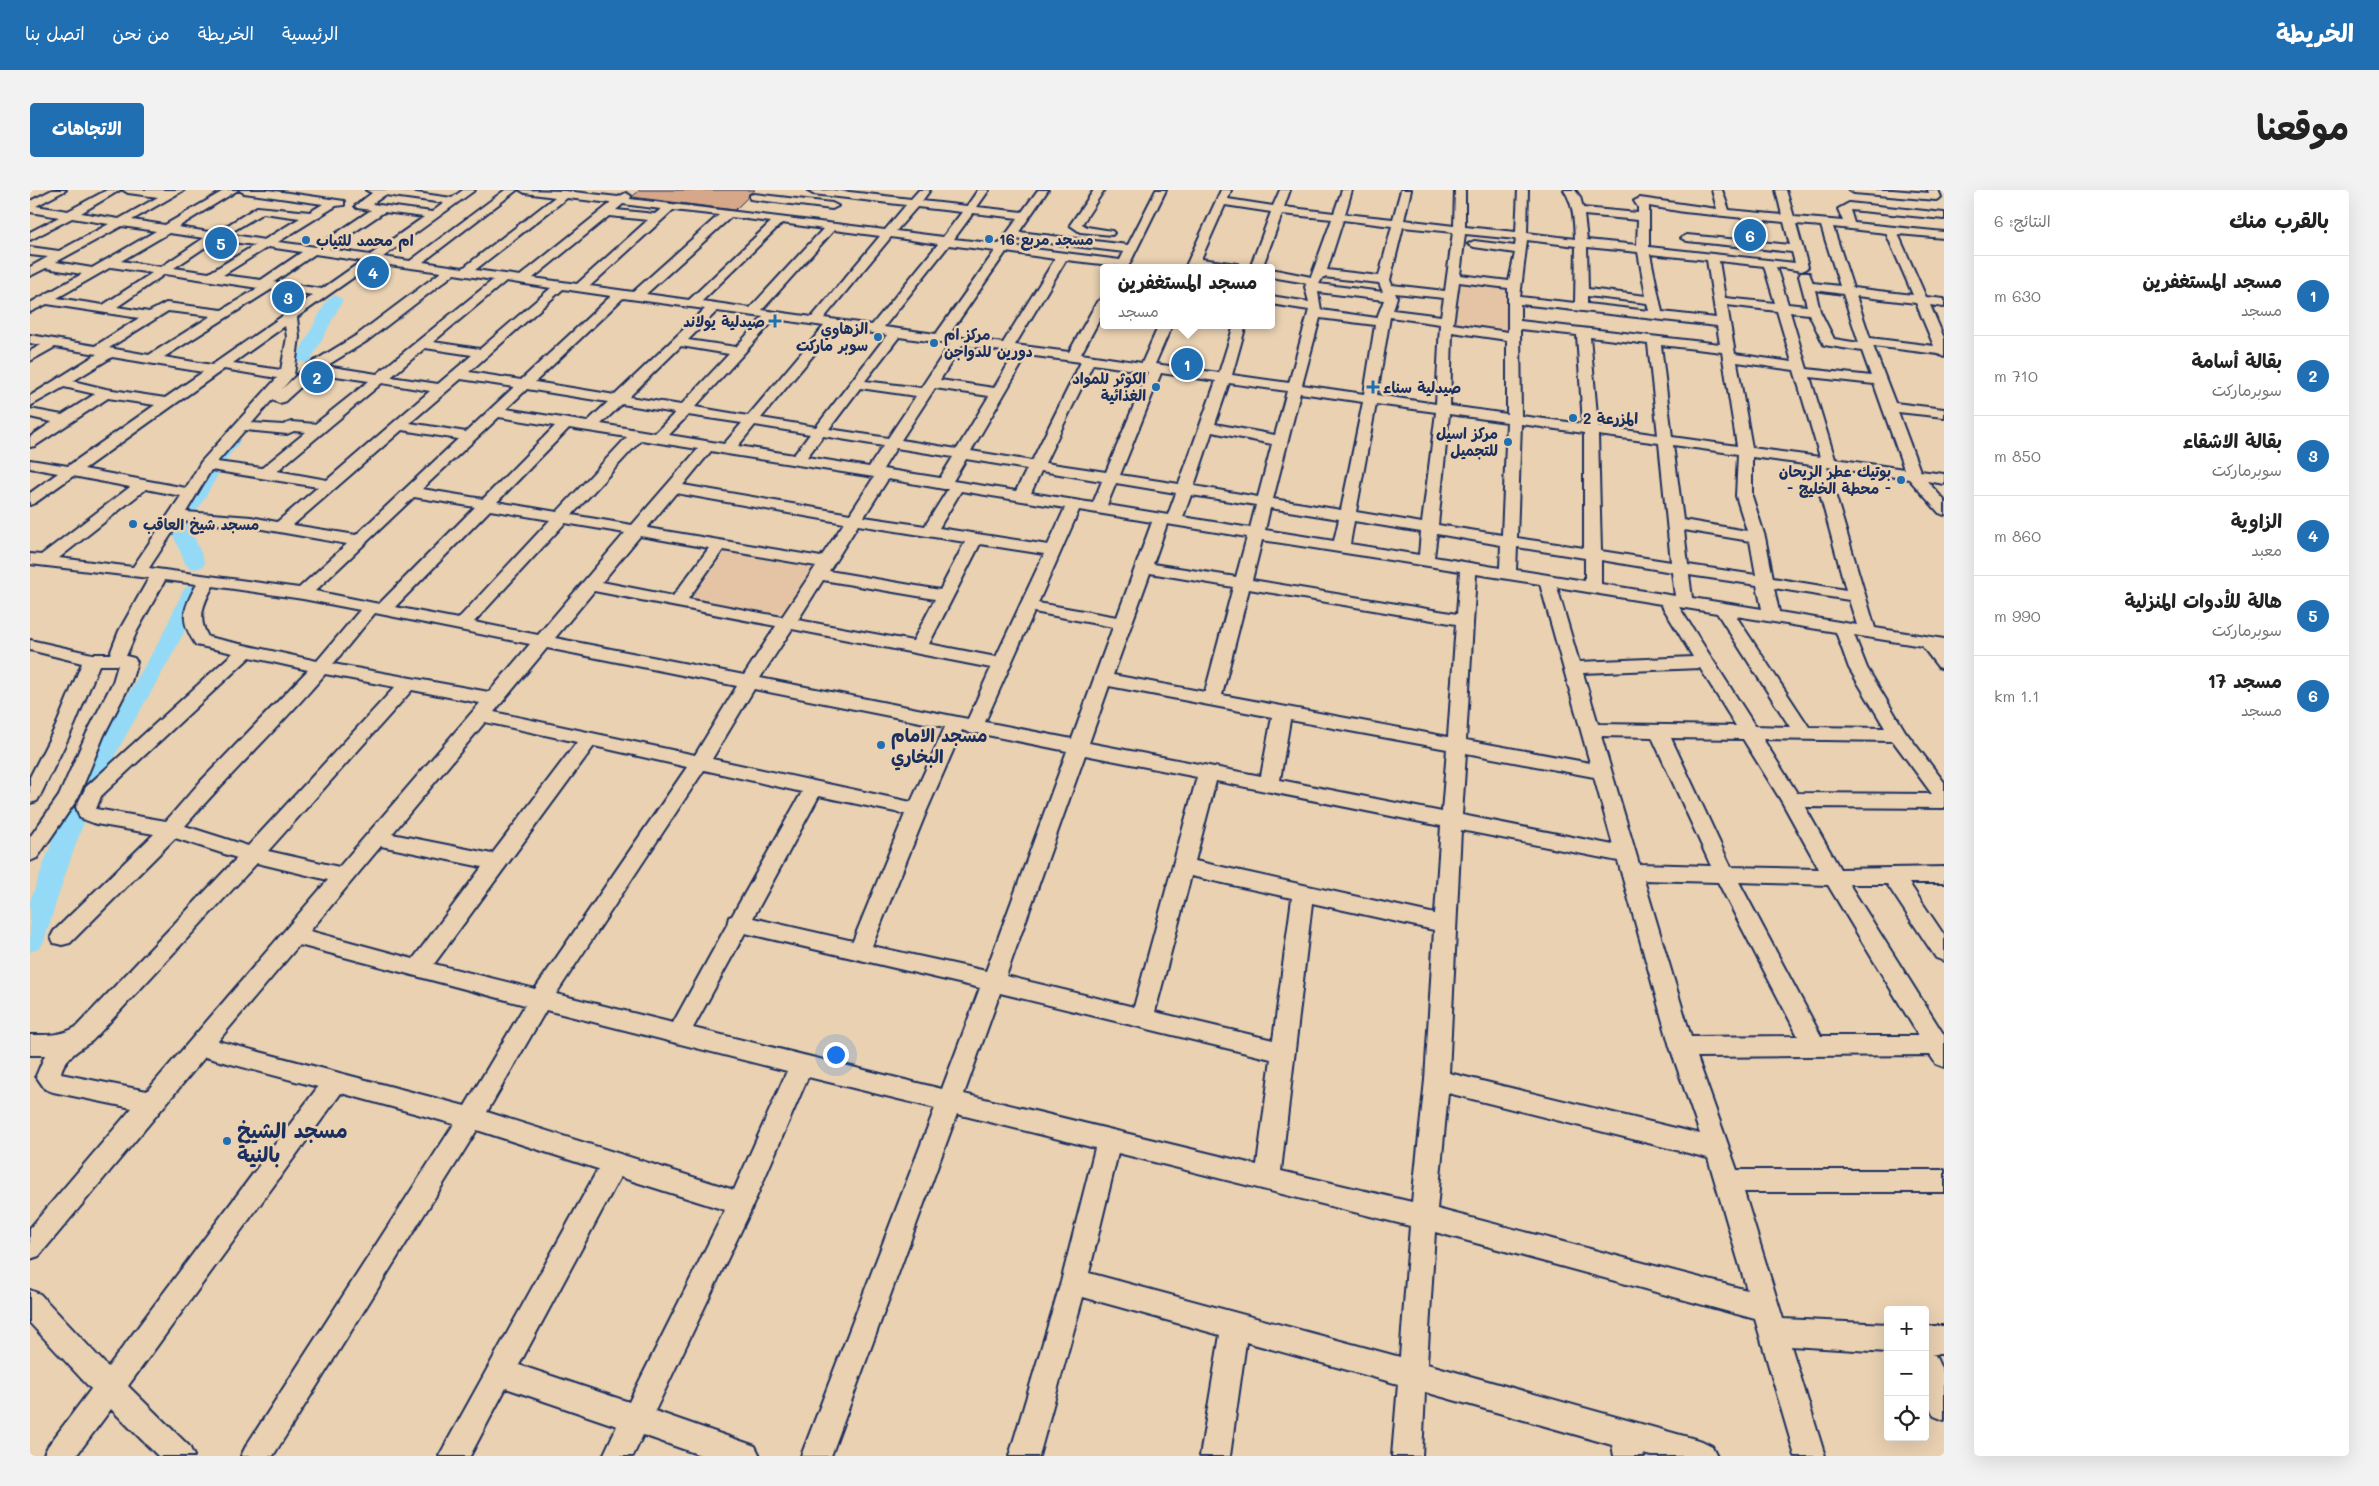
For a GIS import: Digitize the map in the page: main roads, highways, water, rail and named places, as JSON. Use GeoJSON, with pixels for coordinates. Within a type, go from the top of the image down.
{"type":"FeatureCollection","features":[{"type":"Feature","properties":{"kind":"waterway"},"geometry":{"type":"LineString","coordinates":[[304,358],[335,300]]}},
{"type":"Feature","properties":{"kind":"waterway"},"geometry":{"type":"LineString","coordinates":[[190,506],[220,455],[231,442]]}},
{"type":"Feature","properties":{"kind":"waterway"},"geometry":{"type":"LineString","coordinates":[[179,525],[195,563]]}},
{"type":"Feature","properties":{"kind":"waterway"},"geometry":{"type":"LineString","coordinates":[[30,941],[59,854],[85,791],[107,749],[172,638],[193,591]]}},
{"type":"Feature","properties":{"kind":"place","name":"مسجد 17"},"geometry":{"type":"Point","coordinates":[1750,235]}},
{"type":"Feature","properties":{"kind":"place","name":"مسجد مربع 16"},"geometry":{"type":"Point","coordinates":[989,239]}},
{"type":"Feature","properties":{"kind":"place","name":"ام محمد للثياب"},"geometry":{"type":"Point","coordinates":[306,240]}},
{"type":"Feature","properties":{"kind":"place","name":"هالة للأدوات المنزلية"},"geometry":{"type":"Point","coordinates":[221,243]}},
{"type":"Feature","properties":{"kind":"place","name":"الزاوية"},"geometry":{"type":"Point","coordinates":[373,272]}},
{"type":"Feature","properties":{"kind":"place","name":"بقالة الاشقاء"},"geometry":{"type":"Point","coordinates":[288,297]}},
{"type":"Feature","properties":{"kind":"place","name":"صيدلية يولاند"},"geometry":{"type":"Point","coordinates":[775,321]}},
{"type":"Feature","properties":{"kind":"place","name":"الزهاوي سوبر ماركت"},"geometry":{"type":"Point","coordinates":[878,337]}},
{"type":"Feature","properties":{"kind":"place","name":"مركز ام دورين للدواجن"},"geometry":{"type":"Point","coordinates":[934,343]}},
{"type":"Feature","properties":{"kind":"place","name":"مسجد المستغفرين"},"geometry":{"type":"Point","coordinates":[1187,364]}},
{"type":"Feature","properties":{"kind":"place","name":"بقالة أسامة"},"geometry":{"type":"Point","coordinates":[317,377]}},
{"type":"Feature","properties":{"kind":"place","name":"الكوثر للمواد الغذائية"},"geometry":{"type":"Point","coordinates":[1156,387]}},
{"type":"Feature","properties":{"kind":"place","name":"صيدلية سناء"},"geometry":{"type":"Point","coordinates":[1373,387]}},
{"type":"Feature","properties":{"kind":"place","name":"المزرعة 2"},"geometry":{"type":"Point","coordinates":[1573,418]}},
{"type":"Feature","properties":{"kind":"place","name":"مركز اسيل للتجميل"},"geometry":{"type":"Point","coordinates":[1508,442]}},
{"type":"Feature","properties":{"kind":"place","name":"بوتيك عطر الريحان - محطة الخليج -"},"geometry":{"type":"Point","coordinates":[1901,480]}},
{"type":"Feature","properties":{"kind":"place","name":"مسجد شيخ العاقب"},"geometry":{"type":"Point","coordinates":[133,524]}},
{"type":"Feature","properties":{"kind":"place","name":"مسجد الامام البخاري"},"geometry":{"type":"Point","coordinates":[881,745]}},
{"type":"Feature","properties":{"kind":"place","name":"مسجد الشيخ بالنية"},"geometry":{"type":"Point","coordinates":[227,1141]}}]}
